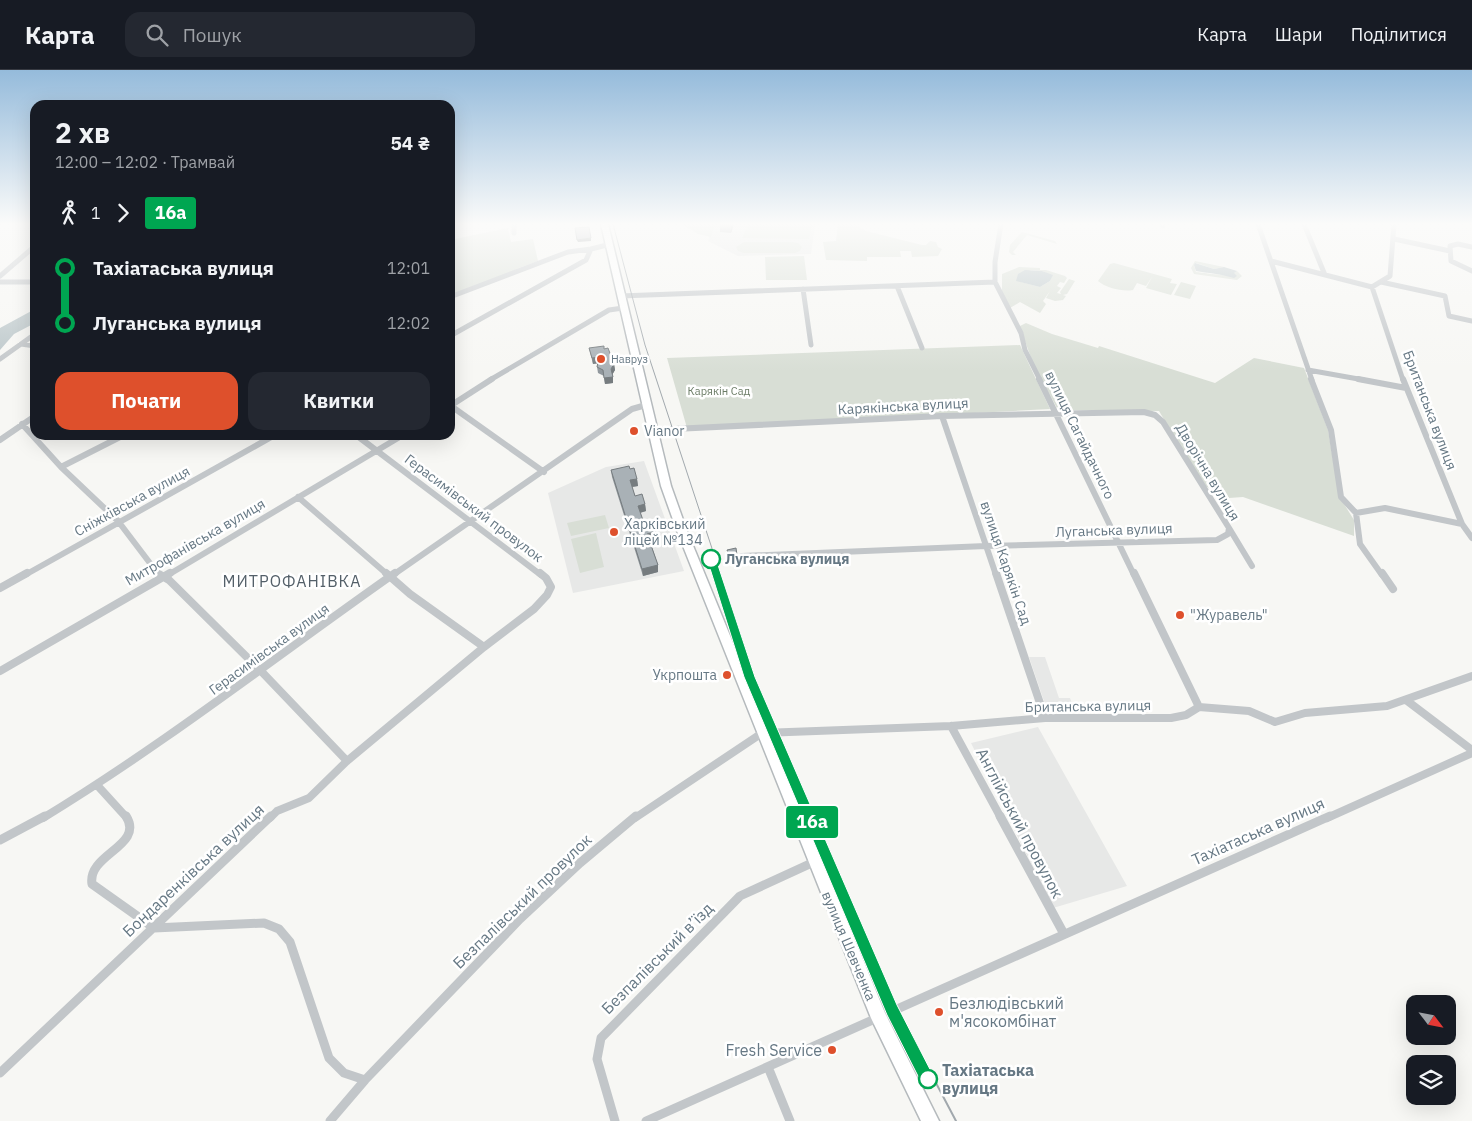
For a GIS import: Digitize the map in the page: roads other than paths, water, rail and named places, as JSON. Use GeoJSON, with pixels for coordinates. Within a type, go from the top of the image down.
{"type":"FeatureCollection","features":[{"type":"Feature","properties":{"kind":"main road","name":"вулиця Шевченка"},"geometry":{"type":"LineString","coordinates":[[615,273],[666,486],[682,531],[814,862],[879,1018],[930,1121]]}},
{"type":"Feature","properties":{"kind":"street"},"geometry":{"type":"LineString","coordinates":[[455,295],[517,273]]}},
{"type":"Feature","properties":{"kind":"street"},"geometry":{"type":"LineString","coordinates":[[455,333],[564,273]]}},
{"type":"Feature","properties":{"kind":"street"},"geometry":{"type":"LineString","coordinates":[[620,296],[995,282],[996,273]]}},
{"type":"Feature","properties":{"kind":"street"},"geometry":{"type":"LineString","coordinates":[[1275,273],[1308,370],[1331,430],[1341,496],[1356,513],[1360,544],[1393,589]]}},
{"type":"Feature","properties":{"kind":"street"},"geometry":{"type":"LineString","coordinates":[[1314,273],[1372,287],[1390,276],[1390,273]]}},
{"type":"Feature","properties":{"kind":"street"},"geometry":{"type":"LineString","coordinates":[[0,282],[30,282]]}},
{"type":"Feature","properties":{"kind":"street","name":"вулиця Сагайдачного"},"geometry":{"type":"LineString","coordinates":[[995,282],[1008,312],[1022,337],[1024,350],[1199,707]]}},
{"type":"Feature","properties":{"kind":"street"},"geometry":{"type":"LineString","coordinates":[[1381,282],[1446,296],[1449,316],[1472,321]]}},
{"type":"Feature","properties":{"kind":"street"},"geometry":{"type":"LineString","coordinates":[[897,286],[922,348]]}},
{"type":"Feature","properties":{"kind":"street","name":"Британська вулиця"},"geometry":{"type":"LineString","coordinates":[[1372,287],[1406,388],[1462,524],[1472,538]]}},
{"type":"Feature","properties":{"kind":"street"},"geometry":{"type":"LineString","coordinates":[[803,289],[811,345]]}},
{"type":"Feature","properties":{"kind":"street"},"geometry":{"type":"LineString","coordinates":[[455,403],[541,349],[609,310],[624,308]]}},
{"type":"Feature","properties":{"kind":"street"},"geometry":{"type":"LineString","coordinates":[[0,359],[30,338]]}},
{"type":"Feature","properties":{"kind":"street"},"geometry":{"type":"LineString","coordinates":[[21,344],[30,345]]}},
{"type":"Feature","properties":{"kind":"street"},"geometry":{"type":"LineString","coordinates":[[1308,370],[1406,388]]}},
{"type":"Feature","properties":{"kind":"street","name":"Герасимівська вулиця"},"geometry":{"type":"LineString","coordinates":[[0,840],[26,828],[97,785],[261,671],[390,577],[544,472],[632,409],[646,405]]}},
{"type":"Feature","properties":{"kind":"street"},"geometry":{"type":"LineString","coordinates":[[455,410],[544,472]]}},
{"type":"Feature","properties":{"kind":"street","name":"Карякінська вулиця"},"geometry":{"type":"LineString","coordinates":[[653,430],[942,416],[1144,412],[1155,415]]}},
{"type":"Feature","properties":{"kind":"street","name":"Дворічна вулиця"},"geometry":{"type":"LineString","coordinates":[[1155,415],[1163,422],[1229,528],[1228,534],[1217,540]]}},
{"type":"Feature","properties":{"kind":"street","name":"вулиця Карякін Сад"},"geometry":{"type":"LineString","coordinates":[[942,416],[1045,718]]}},
{"type":"Feature","properties":{"kind":"street"},"geometry":{"type":"LineString","coordinates":[[0,440],[30,419]]}},
{"type":"Feature","properties":{"kind":"street"},"geometry":{"type":"LineString","coordinates":[[22,424],[30,433]]}},
{"type":"Feature","properties":{"kind":"street"},"geometry":{"type":"LineString","coordinates":[[37,440],[61,467],[118,521],[156,573],[169,580],[261,671],[347,761]]}},
{"type":"Feature","properties":{"kind":"street"},"geometry":{"type":"LineString","coordinates":[[61,467],[114,440]]}},
{"type":"Feature","properties":{"kind":"street","name":"Сніжківська вулиця"},"geometry":{"type":"LineString","coordinates":[[0,588],[267,440]]}},
{"type":"Feature","properties":{"kind":"street","name":"Герасимівський провулок"},"geometry":{"type":"LineString","coordinates":[[363,440],[546,578],[551,587],[547,595],[534,609]]}},
{"type":"Feature","properties":{"kind":"street","name":"Митрофанівська вулиця"},"geometry":{"type":"LineString","coordinates":[[0,670],[395,440]]}},
{"type":"Feature","properties":{"kind":"street"},"geometry":{"type":"LineString","coordinates":[[298,497],[410,594],[484,647]]}},
{"type":"Feature","properties":{"kind":"street"},"geometry":{"type":"LineString","coordinates":[[1356,513],[1386,508],[1462,524]]}},
{"type":"Feature","properties":{"kind":"street"},"geometry":{"type":"LineString","coordinates":[[1229,528],[1252,566]]}},
{"type":"Feature","properties":{"kind":"street","name":"Луганська вулиця"},"geometry":{"type":"LineString","coordinates":[[742,556],[986,546],[1217,540]]}},
{"type":"Feature","properties":{"kind":"street","name":"Бондаренківська вулиця"},"geometry":{"type":"LineString","coordinates":[[0,1073],[277,811],[309,798],[347,761],[484,647],[534,609]]}},
{"type":"Feature","properties":{"kind":"street"},"geometry":{"type":"LineString","coordinates":[[1199,707],[1249,711],[1275,722],[1305,713],[1387,706],[1472,676]]}},
{"type":"Feature","properties":{"kind":"street"},"geometry":{"type":"LineString","coordinates":[[1406,700],[1472,751]]}},
{"type":"Feature","properties":{"kind":"street","name":"Британська вулиця"},"geometry":{"type":"LineString","coordinates":[[762,733],[951,726],[1045,718],[1176,718],[1192,713],[1199,707]]}},
{"type":"Feature","properties":{"kind":"street","name":"Англійський провулок"},"geometry":{"type":"LineString","coordinates":[[951,726],[1064,934]]}},
{"type":"Feature","properties":{"kind":"street","name":"Безпалівський провулок"},"geometry":{"type":"LineString","coordinates":[[330,1121],[365,1080],[520,919],[580,863],[638,815],[762,733]]}},
{"type":"Feature","properties":{"kind":"street","name":"Тахіатаська вулиця"},"geometry":{"type":"LineString","coordinates":[[646,1121],[1472,751]]}},
{"type":"Feature","properties":{"kind":"street"},"geometry":{"type":"LineString","coordinates":[[97,785],[128,820],[130,829],[124,841],[94,868],[90,881],[92,884],[154,928],[264,923],[275,926],[284,932],[290,942],[329,1058],[338,1070],[350,1078],[365,1080]]}},
{"type":"Feature","properties":{"kind":"street","name":"Безпалівський в’їзд"},"geometry":{"type":"LineString","coordinates":[[616,1121],[596,1063],[600,1038],[740,896],[814,862]]}},
{"type":"Feature","properties":{"kind":"street"},"geometry":{"type":"LineString","coordinates":[[768,1067],[790,1121]]}},
{"type":"Feature","properties":{"kind":"tram line"},"geometry":{"type":"LineString","coordinates":[[626,273],[645,345],[754,676],[815,818]]}},
{"type":"Feature","properties":{"kind":"tram line","name":"16a"},"geometry":{"type":"LineString","coordinates":[[711,559],[750,677],[892,1010],[928,1079]]}},
{"type":"Feature","properties":{"kind":"tram line"},"geometry":{"type":"LineString","coordinates":[[814,816],[897,1009],[956,1121]]}},
{"type":"Feature","properties":{"kind":"place","name":"Навруз"},"geometry":{"type":"Point","coordinates":[601,359]}},
{"type":"Feature","properties":{"kind":"place","name":"Vianor"},"geometry":{"type":"Point","coordinates":[634,431]}},
{"type":"Feature","properties":{"kind":"place","name":"Харківський ліцей №134"},"geometry":{"type":"Point","coordinates":[614,532]}},
{"type":"Feature","properties":{"kind":"place","name":"Луганська вулиця"},"geometry":{"type":"Point","coordinates":[711,559]}},
{"type":"Feature","properties":{"kind":"place","name":"\"Журавель\""},"geometry":{"type":"Point","coordinates":[1180,615]}},
{"type":"Feature","properties":{"kind":"place","name":"Укрпошта"},"geometry":{"type":"Point","coordinates":[727,675]}},
{"type":"Feature","properties":{"kind":"place","name":"Безлюдівський м'ясокомбінат"},"geometry":{"type":"Point","coordinates":[939,1012]}},
{"type":"Feature","properties":{"kind":"place","name":"Fresh Service"},"geometry":{"type":"Point","coordinates":[832,1050]}},
{"type":"Feature","properties":{"kind":"place","name":"Тахіатаська вулиця"},"geometry":{"type":"Point","coordinates":[928,1079]}},
{"type":"Feature","properties":{"kind":"district","name":"МИТРОФАНІВКА"},"geometry":{"type":"Point","coordinates":[292,581]}},
{"type":"Feature","properties":{"kind":"park label","name":"Карякін Сад"},"geometry":{"type":"Point","coordinates":[719,391]}}]}
